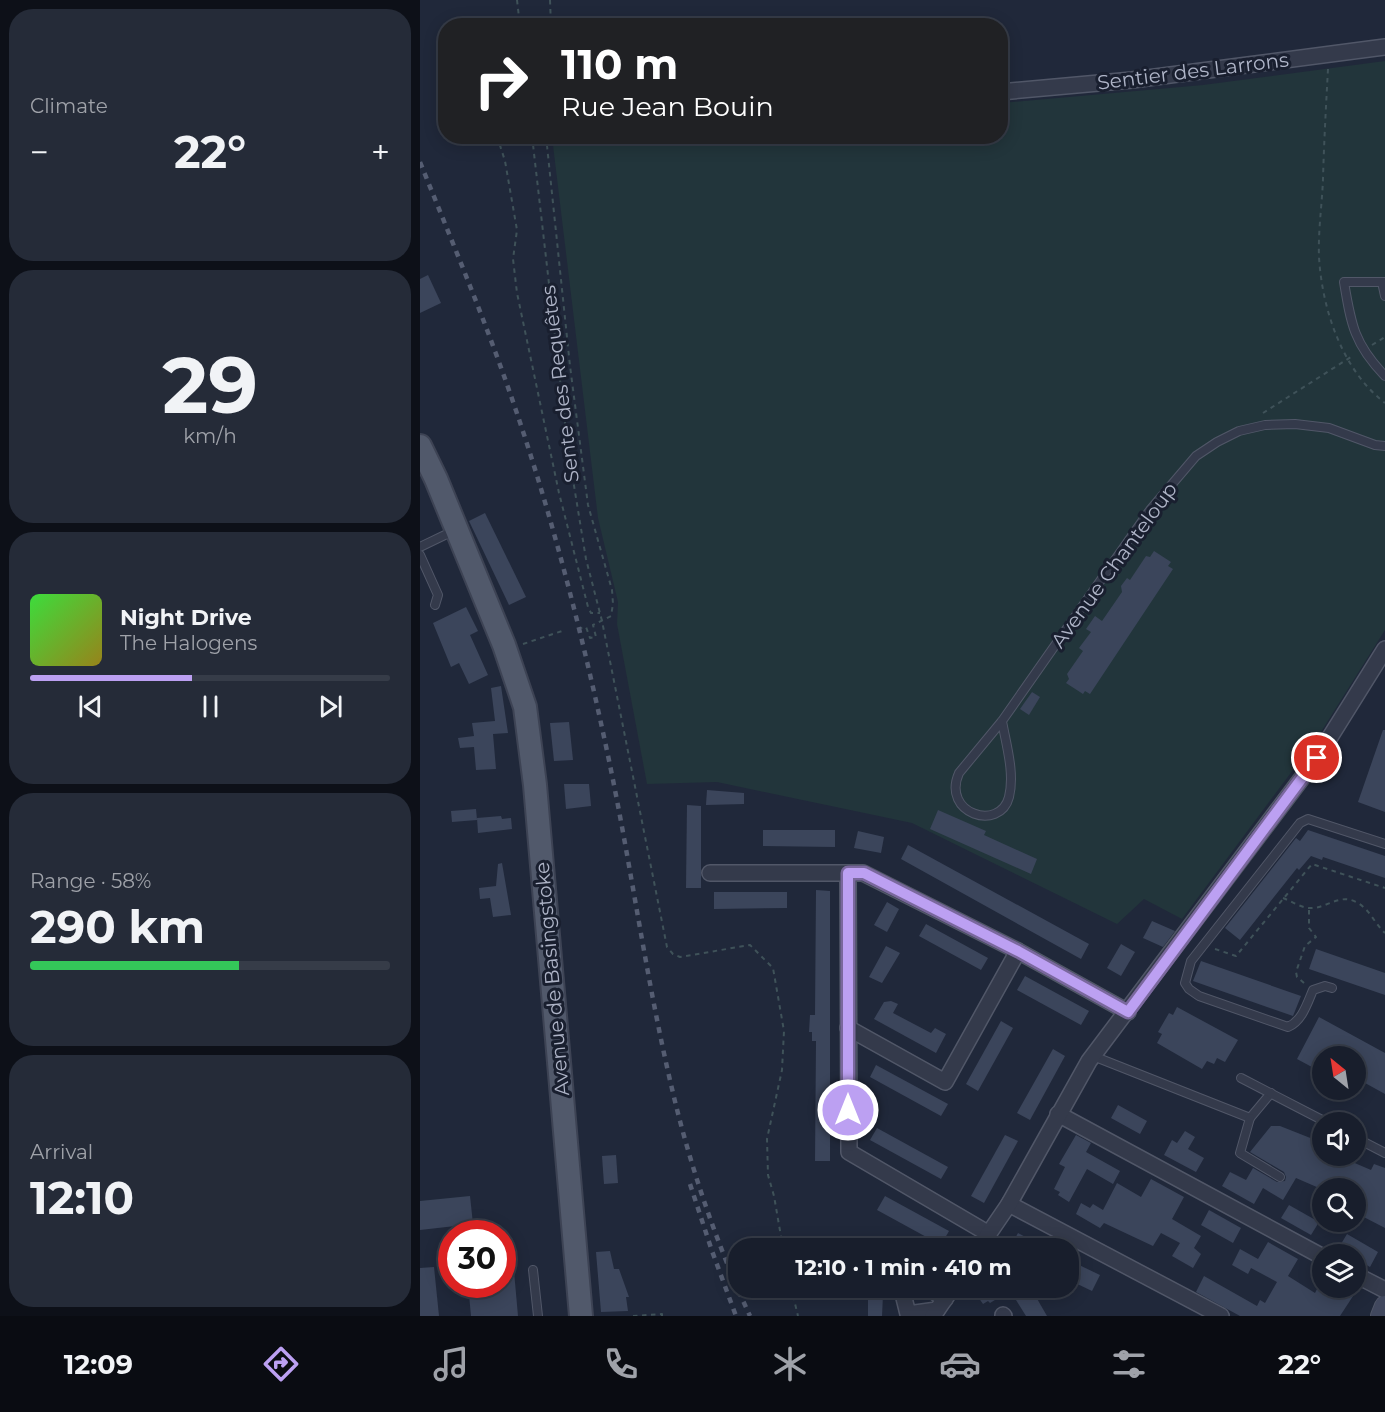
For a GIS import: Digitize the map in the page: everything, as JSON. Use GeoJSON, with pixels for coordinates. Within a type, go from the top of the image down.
{"type":"FeatureCollection","features":[{"type":"Feature","properties":{"kind":"main road","name":"Avenue de Basingstoke"},"geometry":{"type":"LineString","coordinates":[[420,446],[436,479],[505,647],[525,707],[535,785],[581,1316]]}},
{"type":"Feature","properties":{"kind":"main road","name":"Avenue de Basingstoke"},"geometry":{"type":"LineString","coordinates":[[420,474],[505,647]]}},
{"type":"Feature","properties":{"kind":"main road"},"geometry":{"type":"LineString","coordinates":[[1381,1316],[1385,1306]]}},
{"type":"Feature","properties":{"kind":"street","name":"Sentier des Larrons"},"geometry":{"type":"LineString","coordinates":[[1008,91],[1132,80],[1385,47]]}},
{"type":"Feature","properties":{"kind":"street"},"geometry":{"type":"LineString","coordinates":[[985,1238],[1009,1204],[1058,1114],[1093,1056],[1317,758],[1385,650]]}},
{"type":"Feature","properties":{"kind":"street"},"geometry":{"type":"LineString","coordinates":[[710,873],[864,873],[1018,951],[1128,1012]]}},
{"type":"Feature","properties":{"kind":"street"},"geometry":{"type":"LineString","coordinates":[[848,873],[849,1152],[988,1234]]}},
{"type":"Feature","properties":{"kind":"street"},"geometry":{"type":"LineString","coordinates":[[848,1028],[945,1082],[1018,951]]}},
{"type":"Feature","properties":{"kind":"street"},"geometry":{"type":"LineString","coordinates":[[1058,1114],[1312,1251]]}},
{"type":"Feature","properties":{"kind":"street"},"geometry":{"type":"LineString","coordinates":[[1009,1204],[1221,1316]]}},
{"type":"Feature","properties":{"kind":"street"},"geometry":{"type":"LineString","coordinates":[[1366,1280],[1385,1290]]}},
{"type":"Feature","properties":{"kind":"street"},"geometry":{"type":"LineString","coordinates":[[904,1298],[908,1314],[942,1303]]}},
{"type":"Feature","properties":{"kind":"lane"},"geometry":{"type":"LineString","coordinates":[[1385,296],[1383,282],[1344,282],[1350,319],[1358,341],[1369,359],[1385,376]]}},
{"type":"Feature","properties":{"kind":"lane","name":"Avenue Chanteloup"},"geometry":{"type":"LineString","coordinates":[[1002,721],[1010,771],[1009,798],[1000,810],[986,817],[970,813],[961,805],[955,793],[959,773],[1002,721],[1150,510],[1196,456],[1239,431],[1265,425],[1295,424],[1329,428],[1375,445],[1385,446]]}},
{"type":"Feature","properties":{"kind":"lane"},"geometry":{"type":"LineString","coordinates":[[420,547],[449,533]]}},
{"type":"Feature","properties":{"kind":"lane"},"geometry":{"type":"LineString","coordinates":[[420,555],[438,595],[435,605]]}},
{"type":"Feature","properties":{"kind":"lane"},"geometry":{"type":"LineString","coordinates":[[1332,988],[1324,986],[1313,990],[1303,1012],[1288,1028],[1199,996],[1185,983],[1191,960],[1300,824],[1308,819],[1385,844]]}},
{"type":"Feature","properties":{"kind":"lane"},"geometry":{"type":"LineString","coordinates":[[1093,1056],[1250,1119]]}},
{"type":"Feature","properties":{"kind":"lane"},"geometry":{"type":"LineString","coordinates":[[1241,1078],[1312,1115]]}},
{"type":"Feature","properties":{"kind":"lane"},"geometry":{"type":"LineString","coordinates":[[1270,1093],[1250,1119],[1240,1153],[1280,1177]]}},
{"type":"Feature","properties":{"kind":"lane"},"geometry":{"type":"LineString","coordinates":[[1366,1143],[1385,1153]]}},
{"type":"Feature","properties":{"kind":"lane"},"geometry":{"type":"LineString","coordinates":[[533,1270],[538,1316]]}},
{"type":"Feature","properties":{"kind":"path"},"geometry":{"type":"LineString","coordinates":[[517,0],[519,18]]}},
{"type":"Feature","properties":{"kind":"path"},"geometry":{"type":"LineString","coordinates":[[549,18],[550,0]]}},
{"type":"Feature","properties":{"kind":"path"},"geometry":{"type":"LineString","coordinates":[[1328,54],[1319,257],[1328,314],[1335,335],[1348,358],[1372,393],[1385,403]]}},
{"type":"Feature","properties":{"kind":"path"},"geometry":{"type":"LineString","coordinates":[[500,144],[505,161],[517,230],[513,259],[517,293],[559,493],[588,607],[591,613],[600,613]]}},
{"type":"Feature","properties":{"kind":"path"},"geometry":{"type":"LineString","coordinates":[[533,144],[568,449],[586,559],[602,621],[668,947],[673,954],[680,957],[750,945],[773,968],[784,1031],[782,1070],[767,1139],[768,1175],[781,1238]]}},
{"type":"Feature","properties":{"kind":"path","name":"Sente des Requêtes"},"geometry":{"type":"LineString","coordinates":[[547,144],[570,366],[588,505],[614,604],[610,616],[593,625],[596,637],[590,638],[586,627],[581,628]]}},
{"type":"Feature","properties":{"kind":"path"},"geometry":{"type":"LineString","coordinates":[[1239,431],[1348,358]]}},
{"type":"Feature","properties":{"kind":"path"},"geometry":{"type":"LineString","coordinates":[[505,647],[562,631]]}},
{"type":"Feature","properties":{"kind":"path"},"geometry":{"type":"LineString","coordinates":[[1202,945],[1236,956],[1312,864],[1385,888]]}},
{"type":"Feature","properties":{"kind":"path"},"geometry":{"type":"LineString","coordinates":[[1283,898],[1309,909],[1337,900],[1353,901],[1367,910],[1385,933]]}},
{"type":"Feature","properties":{"kind":"path"},"geometry":{"type":"LineString","coordinates":[[1297,977],[1296,972],[1305,946],[1316,937],[1309,928],[1309,909]]}},
{"type":"Feature","properties":{"kind":"path"},"geometry":{"type":"LineString","coordinates":[[794,1298],[798,1316]]}},
{"type":"Feature","properties":{"kind":"path"},"geometry":{"type":"LineString","coordinates":[[633,1316],[662,1314],[662,1316]]}},
{"type":"Feature","properties":{"kind":"shaded area"},"geometry":{"type":"Polygon","coordinates":[[[1385,61],[1385,630],[1319,735],[1182,919],[1144,899],[1117,924],[912,823],[717,782],[647,784],[617,624],[618,602],[598,518],[553,144],[1008,144],[1008,102],[1203,85],[1385,61]]]}},
{"type":"Feature","properties":{"kind":"building"},"geometry":{"type":"Polygon","coordinates":[[[428,275],[441,303],[420,313],[420,279],[428,275]]]}},
{"type":"Feature","properties":{"kind":"building"},"geometry":{"type":"Polygon","coordinates":[[[485,513],[526,597],[509,605],[469,521],[485,513]]]}},
{"type":"Feature","properties":{"kind":"building"},"geometry":{"type":"Polygon","coordinates":[[[1154,551],[1171,562],[1168,566],[1173,569],[1090,694],[1085,691],[1083,694],[1066,683],[1069,679],[1067,674],[1083,651],[1079,648],[1091,632],[1086,629],[1095,616],[1102,621],[1122,592],[1121,586],[1127,578],[1130,580],[1146,556],[1150,557],[1154,551]]]}},
{"type":"Feature","properties":{"kind":"building"},"geometry":{"type":"Polygon","coordinates":[[[466,607],[478,631],[470,635],[488,675],[469,684],[459,663],[451,667],[433,623],[466,607]]]}},
{"type":"Feature","properties":{"kind":"building"},"geometry":{"type":"Polygon","coordinates":[[[501,686],[508,733],[493,734],[496,769],[476,770],[474,747],[460,748],[458,738],[474,736],[472,723],[495,721],[491,688],[501,686]]]}},
{"type":"Feature","properties":{"kind":"building"},"geometry":{"type":"Polygon","coordinates":[[[1032,692],[1040,697],[1029,715],[1020,709],[1032,692]]]}},
{"type":"Feature","properties":{"kind":"building"},"geometry":{"type":"Polygon","coordinates":[[[569,722],[573,760],[554,761],[550,723],[569,722]]]}},
{"type":"Feature","properties":{"kind":"building"},"geometry":{"type":"Polygon","coordinates":[[[1383,730],[1385,730],[1385,812],[1358,802],[1383,730]]]}},
{"type":"Feature","properties":{"kind":"building"},"geometry":{"type":"Polygon","coordinates":[[[564,784],[589,784],[591,806],[566,809],[564,784]]]}},
{"type":"Feature","properties":{"kind":"building"},"geometry":{"type":"Polygon","coordinates":[[[707,790],[744,793],[744,804],[706,805],[707,790]]]}},
{"type":"Feature","properties":{"kind":"building"},"geometry":{"type":"Polygon","coordinates":[[[687,805],[701,806],[701,888],[686,888],[687,805]]]}},
{"type":"Feature","properties":{"kind":"building"},"geometry":{"type":"Polygon","coordinates":[[[476,809],[477,820],[452,822],[451,811],[476,809]]]}},
{"type":"Feature","properties":{"kind":"building"},"geometry":{"type":"Polygon","coordinates":[[[938,810],[986,831],[984,835],[1037,859],[1031,874],[930,829],[938,810]]]}},
{"type":"Feature","properties":{"kind":"building"},"geometry":{"type":"Polygon","coordinates":[[[501,816],[502,819],[511,818],[512,829],[478,833],[477,818],[501,816]]]}},
{"type":"Feature","properties":{"kind":"building"},"geometry":{"type":"Polygon","coordinates":[[[763,830],[835,830],[835,847],[763,846],[763,830]]]}},
{"type":"Feature","properties":{"kind":"building"},"geometry":{"type":"Polygon","coordinates":[[[1308,830],[1385,856],[1385,878],[1323,857],[1322,860],[1311,856],[1299,870],[1297,868],[1240,940],[1225,928],[1296,838],[1300,841],[1308,830]]]}},
{"type":"Feature","properties":{"kind":"building"},"geometry":{"type":"Polygon","coordinates":[[[858,831],[884,837],[881,853],[854,848],[858,831]]]}},
{"type":"Feature","properties":{"kind":"building"},"geometry":{"type":"Polygon","coordinates":[[[908,845],[1089,944],[1081,959],[901,859],[908,845]]]}},
{"type":"Feature","properties":{"kind":"building"},"geometry":{"type":"Polygon","coordinates":[[[502,863],[511,915],[493,917],[490,898],[480,899],[479,888],[496,886],[498,864],[502,863]]]}},
{"type":"Feature","properties":{"kind":"building"},"geometry":{"type":"Polygon","coordinates":[[[816,890],[830,891],[830,1161],[815,1161],[816,1041],[812,1041],[812,1032],[809,1032],[810,1015],[815,1015],[816,890]]]}},
{"type":"Feature","properties":{"kind":"building"},"geometry":{"type":"Polygon","coordinates":[[[714,892],[787,892],[787,908],[714,909],[714,892]]]}},
{"type":"Feature","properties":{"kind":"building"},"geometry":{"type":"Polygon","coordinates":[[[887,902],[899,909],[887,932],[874,925],[887,902]]]}},
{"type":"Feature","properties":{"kind":"building"},"geometry":{"type":"Polygon","coordinates":[[[1152,921],[1175,931],[1163,947],[1143,938],[1152,921]]]}},
{"type":"Feature","properties":{"kind":"building"},"geometry":{"type":"Polygon","coordinates":[[[926,924],[988,958],[981,970],[919,936],[926,924]]]}},
{"type":"Feature","properties":{"kind":"building"},"geometry":{"type":"Polygon","coordinates":[[[1121,944],[1135,952],[1121,976],[1107,968],[1121,944]]]}},
{"type":"Feature","properties":{"kind":"building"},"geometry":{"type":"Polygon","coordinates":[[[886,946],[900,953],[882,983],[869,977],[886,946]]]}},
{"type":"Feature","properties":{"kind":"building"},"geometry":{"type":"Polygon","coordinates":[[[1316,949],[1385,973],[1385,995],[1309,969],[1316,949]]]}},
{"type":"Feature","properties":{"kind":"building"},"geometry":{"type":"Polygon","coordinates":[[[1201,961],[1301,996],[1293,1016],[1193,981],[1201,961]]]}},
{"type":"Feature","properties":{"kind":"building"},"geometry":{"type":"Polygon","coordinates":[[[1025,976],[1089,1011],[1081,1025],[1017,990],[1025,976]]]}},
{"type":"Feature","properties":{"kind":"building"},"geometry":{"type":"Polygon","coordinates":[[[891,1001],[898,1004],[893,1013],[931,1033],[935,1028],[946,1034],[936,1053],[874,1019],[884,1002],[891,1001]]]}},
{"type":"Feature","properties":{"kind":"building"},"geometry":{"type":"Polygon","coordinates":[[[1177,1007],[1238,1040],[1225,1062],[1217,1058],[1214,1064],[1207,1061],[1202,1069],[1157,1043],[1162,1034],[1158,1032],[1169,1013],[1173,1015],[1177,1007]]]}},
{"type":"Feature","properties":{"kind":"building"},"geometry":{"type":"Polygon","coordinates":[[[1319,1017],[1385,1053],[1385,1094],[1366,1084],[1366,1046],[1312,1046],[1312,1067],[1297,1059],[1319,1017]]]}},
{"type":"Feature","properties":{"kind":"building"},"geometry":{"type":"Polygon","coordinates":[[[1001,1021],[1013,1028],[978,1091],[966,1084],[1001,1021]]]}},
{"type":"Feature","properties":{"kind":"building"},"geometry":{"type":"Polygon","coordinates":[[[1053,1049],[1065,1056],[1030,1120],[1017,1113],[1053,1049]]]}},
{"type":"Feature","properties":{"kind":"building"},"geometry":{"type":"Polygon","coordinates":[[[876,1065],[948,1104],[941,1116],[870,1077],[876,1065]]]}},
{"type":"Feature","properties":{"kind":"building"},"geometry":{"type":"Polygon","coordinates":[[[1118,1105],[1147,1121],[1140,1134],[1111,1118],[1118,1105]]]}},
{"type":"Feature","properties":{"kind":"building"},"geometry":{"type":"Polygon","coordinates":[[[1271,1126],[1280,1126],[1312,1139],[1312,1166],[1362,1166],[1371,1170],[1374,1164],[1385,1168],[1385,1228],[1366,1218],[1366,1178],[1312,1178],[1312,1185],[1296,1178],[1283,1200],[1263,1188],[1254,1204],[1222,1186],[1230,1172],[1246,1180],[1253,1168],[1277,1182],[1285,1181],[1284,1172],[1250,1152],[1271,1126]]]}},
{"type":"Feature","properties":{"kind":"building"},"geometry":{"type":"Polygon","coordinates":[[[877,1128],[948,1167],[941,1179],[870,1140],[877,1128]]]}},
{"type":"Feature","properties":{"kind":"building"},"geometry":{"type":"Polygon","coordinates":[[[1185,1131],[1195,1137],[1188,1149],[1204,1158],[1196,1172],[1164,1155],[1172,1140],[1177,1143],[1185,1131]]]}},
{"type":"Feature","properties":{"kind":"building"},"geometry":{"type":"Polygon","coordinates":[[[1005,1135],[1018,1141],[984,1203],[971,1196],[1005,1135]]]}},
{"type":"Feature","properties":{"kind":"building"},"geometry":{"type":"Polygon","coordinates":[[[1076,1135],[1091,1143],[1086,1152],[1120,1171],[1113,1184],[1087,1169],[1069,1202],[1058,1195],[1060,1192],[1054,1189],[1065,1167],[1059,1164],[1076,1135]]]}},
{"type":"Feature","properties":{"kind":"building"},"geometry":{"type":"Polygon","coordinates":[[[616,1155],[618,1183],[604,1184],[602,1156],[616,1155]]]}},
{"type":"Feature","properties":{"kind":"building"},"geometry":{"type":"Polygon","coordinates":[[[1151,1179],[1184,1197],[1172,1219],[1201,1236],[1194,1248],[1201,1254],[1193,1268],[1172,1256],[1180,1243],[1161,1233],[1153,1246],[1104,1223],[1100,1228],[1076,1214],[1081,1203],[1090,1208],[1093,1204],[1103,1210],[1117,1183],[1141,1197],[1151,1179]]]}},
{"type":"Feature","properties":{"kind":"building"},"geometry":{"type":"Polygon","coordinates":[[[470,1196],[473,1220],[438,1220],[438,1228],[420,1230],[420,1201],[470,1196]]]}},
{"type":"Feature","properties":{"kind":"building"},"geometry":{"type":"Polygon","coordinates":[[[885,1196],[949,1231],[945,1238],[928,1238],[877,1210],[885,1196]]]}},
{"type":"Feature","properties":{"kind":"building"},"geometry":{"type":"Polygon","coordinates":[[[1289,1205],[1312,1218],[1313,1232],[1311,1235],[1281,1218],[1289,1205]]]}},
{"type":"Feature","properties":{"kind":"building"},"geometry":{"type":"Polygon","coordinates":[[[1209,1210],[1241,1228],[1233,1243],[1201,1225],[1209,1210]]]}},
{"type":"Feature","properties":{"kind":"building"},"geometry":{"type":"Polygon","coordinates":[[[1018,1233],[1027,1238],[1015,1238],[1018,1233]]]}},
{"type":"Feature","properties":{"kind":"building"},"geometry":{"type":"Polygon","coordinates":[[[1347,1234],[1364,1244],[1341,1244],[1347,1234]]]}},
{"type":"Feature","properties":{"kind":"building"},"geometry":{"type":"Polygon","coordinates":[[[1268,1242],[1298,1259],[1288,1276],[1312,1291],[1312,1298],[1352,1298],[1340,1316],[1240,1316],[1196,1292],[1204,1276],[1257,1306],[1260,1300],[1265,1303],[1277,1282],[1251,1268],[1248,1274],[1232,1265],[1240,1249],[1258,1259],[1268,1242]]]}},
{"type":"Feature","properties":{"kind":"building"},"geometry":{"type":"Polygon","coordinates":[[[1366,1245],[1378,1252],[1370,1267],[1366,1265],[1366,1245]]]}},
{"type":"Feature","properties":{"kind":"building"},"geometry":{"type":"Polygon","coordinates":[[[610,1251],[614,1269],[619,1269],[629,1297],[626,1297],[628,1311],[601,1312],[596,1252],[610,1251]]]}},
{"type":"Feature","properties":{"kind":"building"},"geometry":{"type":"Polygon","coordinates":[[[1079,1265],[1100,1275],[1092,1291],[1079,1285],[1079,1265]]]}},
{"type":"Feature","properties":{"kind":"building"},"geometry":{"type":"Polygon","coordinates":[[[434,1267],[439,1316],[420,1316],[420,1268],[434,1267]]]}},
{"type":"Feature","properties":{"kind":"building"},"geometry":{"type":"Polygon","coordinates":[[[516,1294],[518,1316],[471,1316],[469,1298],[516,1298],[516,1294]]]}},
{"type":"Feature","properties":{"kind":"building"},"geometry":{"type":"Polygon","coordinates":[[[868,1298],[883,1298],[882,1316],[868,1316],[868,1298]]]}},
{"type":"Feature","properties":{"kind":"building"},"geometry":{"type":"Polygon","coordinates":[[[979,1298],[998,1298],[990,1303],[988,1301],[983,1304],[979,1298]]]}},
{"type":"Feature","properties":{"kind":"building"},"geometry":{"type":"Polygon","coordinates":[[[1037,1298],[1047,1316],[1026,1316],[1016,1300],[1037,1298]]]}},
{"type":"Feature","properties":{"kind":"railway"},"geometry":{"type":"LineString","coordinates":[[420,162],[500,364],[550,520],[574,607],[604,737],[654,1005],[680,1121],[716,1234],[750,1316]]}},
{"type":"Feature","properties":{"kind":"railway"},"geometry":{"type":"LineString","coordinates":[[690,1184],[736,1316]]}},
{"type":"Feature","properties":{"kind":"route"},"geometry":{"type":"LineString","coordinates":[[848,1110],[848,873],[864,873],[1018,951],[1128,1012],[1317,758]]}}]}
